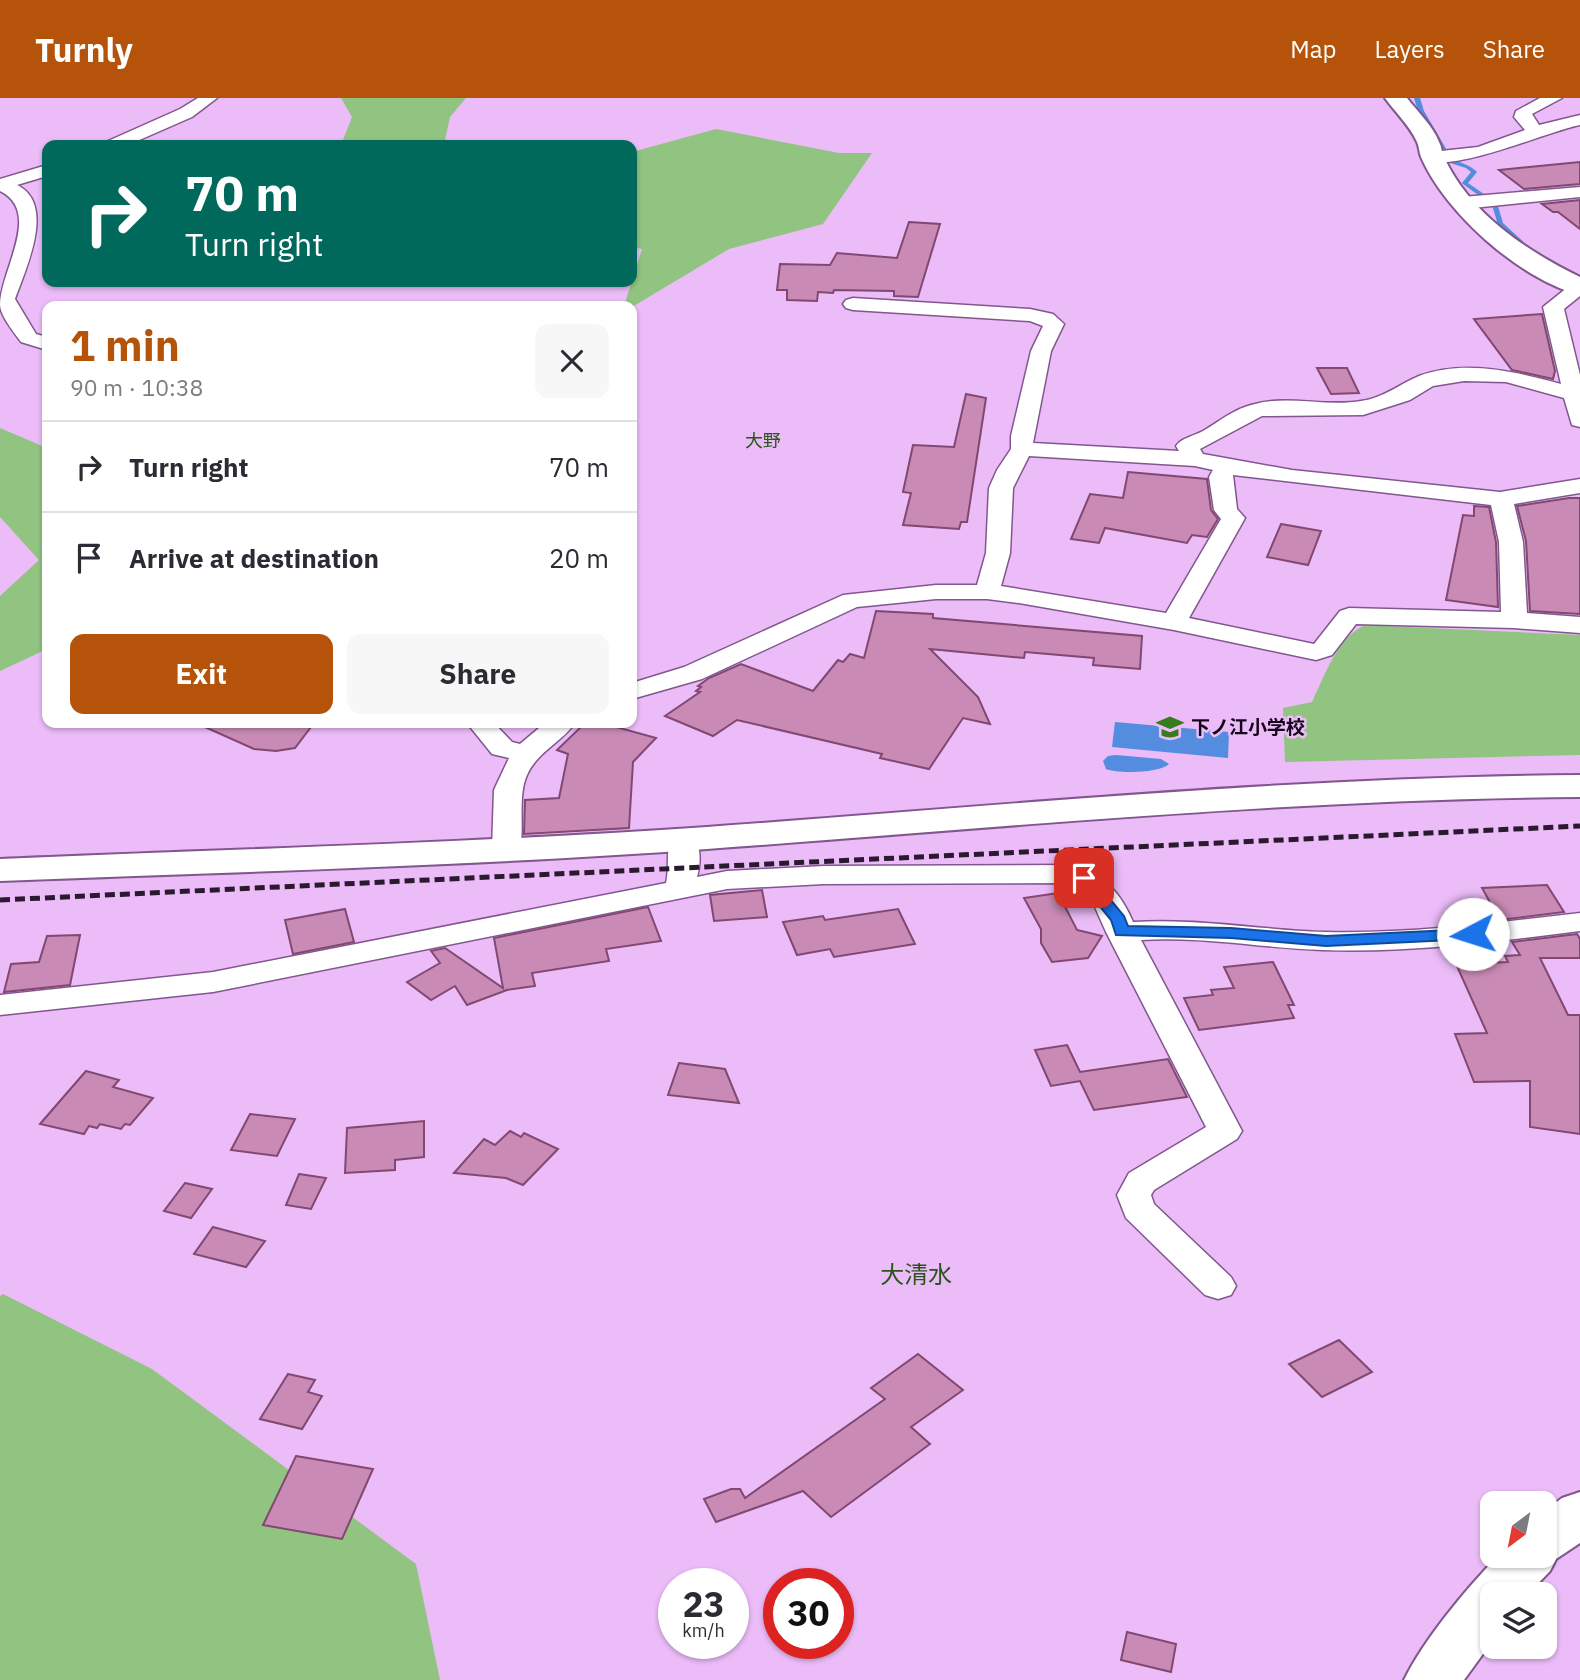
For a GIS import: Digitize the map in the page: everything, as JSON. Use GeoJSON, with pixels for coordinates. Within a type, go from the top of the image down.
{"type":"FeatureCollection","features":[{"type":"Feature","properties":{"kind":"street"},"geometry":{"type":"LineString","coordinates":[[125,140],[186,113],[209,98]]}},
{"type":"Feature","properties":{"kind":"street"},"geometry":{"type":"LineString","coordinates":[[1395,98],[1428,141],[1432,158],[1481,201],[1490,232],[1530,262],[1580,287],[1553,307],[1580,420]]}},
{"type":"Feature","properties":{"kind":"street"},"geometry":{"type":"LineString","coordinates":[[1535,131],[1523,117],[1524,111],[1554,98]]}},
{"type":"Feature","properties":{"kind":"street"},"geometry":{"type":"LineString","coordinates":[[1432,158],[1490,149],[1535,131],[1580,120]]}},
{"type":"Feature","properties":{"kind":"street"},"geometry":{"type":"LineString","coordinates":[[1,184],[42,172]]}},
{"type":"Feature","properties":{"kind":"street"},"geometry":{"type":"LineString","coordinates":[[1,184],[20,198],[25,208],[28,235],[5,299],[28,338],[42,342]]}},
{"type":"Feature","properties":{"kind":"street"},"geometry":{"type":"LineString","coordinates":[[1481,201],[1580,192]]}},
{"type":"Feature","properties":{"kind":"street"},"geometry":{"type":"LineString","coordinates":[[853,304],[1021,314],[1051,320],[1054,324],[1041,351],[1022,436],[1022,449],[1008,470],[1001,488],[998,553],[987,592]]}},
{"type":"Feature","properties":{"kind":"street"},"geometry":{"type":"LineString","coordinates":[[1195,459],[1187,446],[1203,442],[1250,412],[1259,409],[1373,406],[1440,377],[1507,376],[1573,394]]}},
{"type":"Feature","properties":{"kind":"street"},"geometry":{"type":"LineString","coordinates":[[1022,449],[1195,459],[1226,467],[1500,499],[1580,486]]}},
{"type":"Feature","properties":{"kind":"street"},"geometry":{"type":"LineString","coordinates":[[1174,622],[1233,518],[1226,510],[1220,477],[1226,467]]}},
{"type":"Feature","properties":{"kind":"street"},"geometry":{"type":"LineString","coordinates":[[1500,499],[1507,513],[1514,583],[1514,620]]}},
{"type":"Feature","properties":{"kind":"street"},"geometry":{"type":"LineString","coordinates":[[637,690],[693,673],[852,600],[936,592],[987,592],[1174,622],[1316,652],[1324,650],[1349,616],[1514,620],[1580,625]]}},
{"type":"Feature","properties":{"kind":"street"},"geometry":{"type":"LineString","coordinates":[[484,728],[502,748],[525,754]]}},
{"type":"Feature","properties":{"kind":"street"},"geometry":{"type":"LineString","coordinates":[[507,849],[505,806],[508,783],[525,754],[555,728]]}},
{"type":"Feature","properties":{"kind":"street"},"geometry":{"type":"LineString","coordinates":[[0,870],[683,840],[1267,796],[1503,786],[1580,786]]}},
{"type":"Feature","properties":{"kind":"street"},"geometry":{"type":"LineString","coordinates":[[680,887],[685,868],[683,840]]}},
{"type":"Feature","properties":{"kind":"street"},"geometry":{"type":"LineString","coordinates":[[0,1005],[213,982],[426,941],[680,887],[763,877],[1076,874],[1091,884],[1119,919],[1121,932],[1225,1131],[1141,1182],[1134,1195],[1138,1209],[1218,1286]]}},
{"type":"Feature","properties":{"kind":"street"},"geometry":{"type":"LineString","coordinates":[[1121,932],[1144,930],[1231,933],[1326,941],[1430,937],[1580,922]]}},
{"type":"Feature","properties":{"kind":"street"},"geometry":{"type":"LineString","coordinates":[[1558,1531],[1580,1513]]}},
{"type":"Feature","properties":{"kind":"street"},"geometry":{"type":"LineString","coordinates":[[1507,1582],[1520,1568]]}},
{"type":"Feature","properties":{"kind":"street"},"geometry":{"type":"LineString","coordinates":[[1432,1680],[1480,1615]]}},
{"type":"Feature","properties":{"kind":"green space"},"geometry":{"type":"Polygon","coordinates":[[[341,98],[466,98],[450,117],[445,140],[343,140],[352,117],[341,98]]]}},
{"type":"Feature","properties":{"kind":"green space"},"geometry":{"type":"Polygon","coordinates":[[[716,129],[839,153],[872,153],[823,224],[729,249],[637,304],[637,301],[626,301],[630,287],[637,287],[637,265],[642,249],[637,248],[637,151],[716,129]]]}},
{"type":"Feature","properties":{"kind":"green space"},"geometry":{"type":"Polygon","coordinates":[[[0,428],[42,446],[42,651],[0,671],[0,596],[39,560],[0,517],[0,428]]]}},
{"type":"Feature","properties":{"kind":"green space"},"geometry":{"type":"Polygon","coordinates":[[[1365,625],[1580,635],[1580,755],[1285,762],[1283,708],[1312,702],[1339,648],[1355,631],[1365,625]]]}},
{"type":"Feature","properties":{"kind":"green space"},"geometry":{"type":"Polygon","coordinates":[[[3,1294],[152,1369],[416,1564],[440,1680],[0,1680],[0,1296],[3,1294]]]}},
{"type":"Feature","properties":{"kind":"water"},"geometry":{"type":"Polygon","coordinates":[[[1115,722],[1229,732],[1228,758],[1112,747],[1115,722]]]}},
{"type":"Feature","properties":{"kind":"water"},"geometry":{"type":"Polygon","coordinates":[[[1108,756],[1161,759],[1169,764],[1139,772],[1106,769],[1103,761],[1108,756]]]}},
{"type":"Feature","properties":{"kind":"building"},"geometry":{"type":"Polygon","coordinates":[[[1580,162],[1580,184],[1524,189],[1499,170],[1580,162]]]}},
{"type":"Feature","properties":{"kind":"building"},"geometry":{"type":"Polygon","coordinates":[[[1580,200],[1580,229],[1558,212],[1553,212],[1542,204],[1580,200]]]}},
{"type":"Feature","properties":{"kind":"building"},"geometry":{"type":"Polygon","coordinates":[[[909,222],[940,224],[918,297],[894,296],[894,291],[834,290],[833,293],[818,292],[817,301],[787,300],[787,290],[777,290],[780,264],[830,265],[837,253],[897,258],[909,222]]]}},
{"type":"Feature","properties":{"kind":"building"},"geometry":{"type":"Polygon","coordinates":[[[1542,314],[1555,371],[1553,379],[1512,370],[1474,319],[1542,314]]]}},
{"type":"Feature","properties":{"kind":"building"},"geometry":{"type":"Polygon","coordinates":[[[1317,368],[1347,368],[1359,393],[1331,394],[1317,368]]]}},
{"type":"Feature","properties":{"kind":"building"},"geometry":{"type":"Polygon","coordinates":[[[966,394],[986,398],[967,522],[961,522],[959,529],[903,525],[911,493],[903,492],[913,445],[954,447],[966,394]]]}},
{"type":"Feature","properties":{"kind":"building"},"geometry":{"type":"Polygon","coordinates":[[[1128,472],[1207,479],[1211,510],[1218,519],[1207,537],[1192,535],[1187,543],[1105,528],[1099,543],[1071,539],[1090,494],[1123,498],[1128,472]]]}},
{"type":"Feature","properties":{"kind":"building"},"geometry":{"type":"Polygon","coordinates":[[[1580,498],[1580,614],[1530,611],[1526,541],[1517,506],[1580,498]]]}},
{"type":"Feature","properties":{"kind":"building"},"geometry":{"type":"Polygon","coordinates":[[[1474,506],[1489,507],[1496,542],[1498,607],[1446,600],[1463,515],[1474,516],[1474,506]]]}},
{"type":"Feature","properties":{"kind":"building"},"geometry":{"type":"Polygon","coordinates":[[[1281,524],[1321,531],[1308,565],[1267,557],[1281,524]]]}},
{"type":"Feature","properties":{"kind":"building"},"geometry":{"type":"Polygon","coordinates":[[[876,611],[933,614],[933,618],[1142,636],[1140,669],[1093,665],[1094,658],[1025,652],[1024,658],[930,649],[978,697],[990,724],[963,718],[929,769],[880,758],[882,754],[737,720],[713,736],[665,716],[700,692],[696,691],[701,687],[698,686],[709,678],[741,664],[813,691],[838,660],[843,662],[850,654],[864,658],[876,611]]]}},
{"type":"Feature","properties":{"kind":"building"},"geometry":{"type":"Polygon","coordinates":[[[207,728],[310,728],[295,748],[276,751],[254,749],[207,728]]]}},
{"type":"Feature","properties":{"kind":"building"},"geometry":{"type":"Polygon","coordinates":[[[580,728],[620,728],[656,738],[633,762],[629,828],[524,834],[525,800],[559,798],[568,754],[557,750],[580,728]]]}},
{"type":"Feature","properties":{"kind":"building"},"geometry":{"type":"Polygon","coordinates":[[[1547,885],[1564,912],[1500,920],[1482,888],[1547,885]]]}},
{"type":"Feature","properties":{"kind":"building"},"geometry":{"type":"Polygon","coordinates":[[[762,890],[767,917],[714,921],[710,895],[762,890]]]}},
{"type":"Feature","properties":{"kind":"building"},"geometry":{"type":"Polygon","coordinates":[[[1058,893],[1077,930],[1102,936],[1088,958],[1052,962],[1041,943],[1041,929],[1024,898],[1058,893]]]}},
{"type":"Feature","properties":{"kind":"building"},"geometry":{"type":"Polygon","coordinates":[[[648,907],[661,941],[606,949],[609,961],[532,973],[535,986],[507,990],[467,1005],[455,986],[431,1000],[407,982],[440,963],[431,951],[445,948],[503,988],[494,938],[648,907]]]}},
{"type":"Feature","properties":{"kind":"building"},"geometry":{"type":"Polygon","coordinates":[[[345,909],[354,942],[293,954],[285,920],[345,909]]]}},
{"type":"Feature","properties":{"kind":"building"},"geometry":{"type":"Polygon","coordinates":[[[898,909],[915,944],[834,957],[830,949],[797,955],[783,922],[823,916],[825,920],[898,909]]]}},
{"type":"Feature","properties":{"kind":"building"},"geometry":{"type":"Polygon","coordinates":[[[1577,934],[1580,939],[1580,958],[1540,958],[1568,1015],[1580,1015],[1580,1134],[1530,1127],[1530,1081],[1474,1082],[1455,1034],[1487,1033],[1456,964],[1508,962],[1505,956],[1520,955],[1512,942],[1577,934]]]}},
{"type":"Feature","properties":{"kind":"building"},"geometry":{"type":"Polygon","coordinates":[[[80,935],[70,985],[4,992],[11,964],[39,962],[47,936],[80,935]]]}},
{"type":"Feature","properties":{"kind":"building"},"geometry":{"type":"Polygon","coordinates":[[[1273,962],[1294,1005],[1288,1005],[1294,1018],[1199,1030],[1184,998],[1213,995],[1211,990],[1234,988],[1224,967],[1273,962]]]}},
{"type":"Feature","properties":{"kind":"building"},"geometry":{"type":"Polygon","coordinates":[[[1067,1045],[1080,1072],[1168,1059],[1187,1097],[1094,1110],[1080,1081],[1051,1086],[1035,1050],[1067,1045]]]}},
{"type":"Feature","properties":{"kind":"building"},"geometry":{"type":"Polygon","coordinates":[[[679,1063],[725,1069],[739,1103],[668,1095],[679,1063]]]}},
{"type":"Feature","properties":{"kind":"building"},"geometry":{"type":"Polygon","coordinates":[[[86,1071],[119,1080],[113,1087],[153,1098],[130,1125],[125,1124],[121,1129],[100,1124],[97,1128],[89,1126],[84,1134],[40,1124],[86,1071]]]}},
{"type":"Feature","properties":{"kind":"building"},"geometry":{"type":"Polygon","coordinates":[[[250,1114],[295,1119],[277,1156],[231,1150],[250,1114]]]}},
{"type":"Feature","properties":{"kind":"building"},"geometry":{"type":"Polygon","coordinates":[[[424,1121],[424,1157],[395,1160],[395,1170],[345,1173],[347,1128],[424,1121]]]}},
{"type":"Feature","properties":{"kind":"building"},"geometry":{"type":"Polygon","coordinates":[[[510,1131],[521,1137],[524,1133],[558,1149],[523,1185],[506,1178],[454,1173],[484,1139],[495,1145],[510,1131]]]}},
{"type":"Feature","properties":{"kind":"building"},"geometry":{"type":"Polygon","coordinates":[[[299,1174],[326,1178],[311,1209],[286,1205],[299,1174]]]}},
{"type":"Feature","properties":{"kind":"building"},"geometry":{"type":"Polygon","coordinates":[[[185,1183],[212,1189],[191,1218],[164,1211],[185,1183]]]}},
{"type":"Feature","properties":{"kind":"building"},"geometry":{"type":"Polygon","coordinates":[[[213,1227],[265,1241],[246,1267],[194,1254],[213,1227]]]}},
{"type":"Feature","properties":{"kind":"building"},"geometry":{"type":"Polygon","coordinates":[[[1339,1340],[1372,1372],[1322,1397],[1289,1364],[1339,1340]]]}},
{"type":"Feature","properties":{"kind":"building"},"geometry":{"type":"Polygon","coordinates":[[[918,1354],[963,1390],[911,1427],[930,1444],[831,1517],[803,1491],[716,1522],[704,1499],[731,1489],[740,1489],[745,1498],[885,1399],[871,1388],[918,1354]]]}},
{"type":"Feature","properties":{"kind":"building"},"geometry":{"type":"Polygon","coordinates":[[[288,1374],[315,1380],[308,1392],[322,1396],[302,1429],[260,1419],[288,1374]]]}},
{"type":"Feature","properties":{"kind":"building"},"geometry":{"type":"Polygon","coordinates":[[[296,1456],[373,1469],[342,1539],[263,1525],[296,1456]]]}},
{"type":"Feature","properties":{"kind":"building"},"geometry":{"type":"Polygon","coordinates":[[[1127,1632],[1176,1644],[1171,1672],[1121,1660],[1127,1632]]]}},
{"type":"Feature","properties":{"kind":"waterway"},"geometry":{"type":"LineString","coordinates":[[1417,98],[1421,111],[1445,152]]}},
{"type":"Feature","properties":{"kind":"waterway"},"geometry":{"type":"LineString","coordinates":[[1449,161],[1468,167],[1474,172],[1465,183],[1495,204],[1500,224],[1529,250]]}},
{"type":"Feature","properties":{"kind":"railway"},"geometry":{"type":"LineString","coordinates":[[0,900],[1580,826]]}},
{"type":"Feature","properties":{"kind":"place","name":"下ノ江小学校"},"geometry":{"type":"Point","coordinates":[1170,727]}},
{"type":"Feature","properties":{"kind":"district","name":"大野"},"geometry":{"type":"Point","coordinates":[763,440]}},
{"type":"Feature","properties":{"kind":"district","name":"大清水"},"geometry":{"type":"Point","coordinates":[916,1274]}},
{"type":"Feature","properties":{"kind":"route"},"geometry":{"type":"LineString","coordinates":[[1084,878],[1119,919],[1121,932],[1144,930],[1231,933],[1326,941],[1473,934]]}}]}
